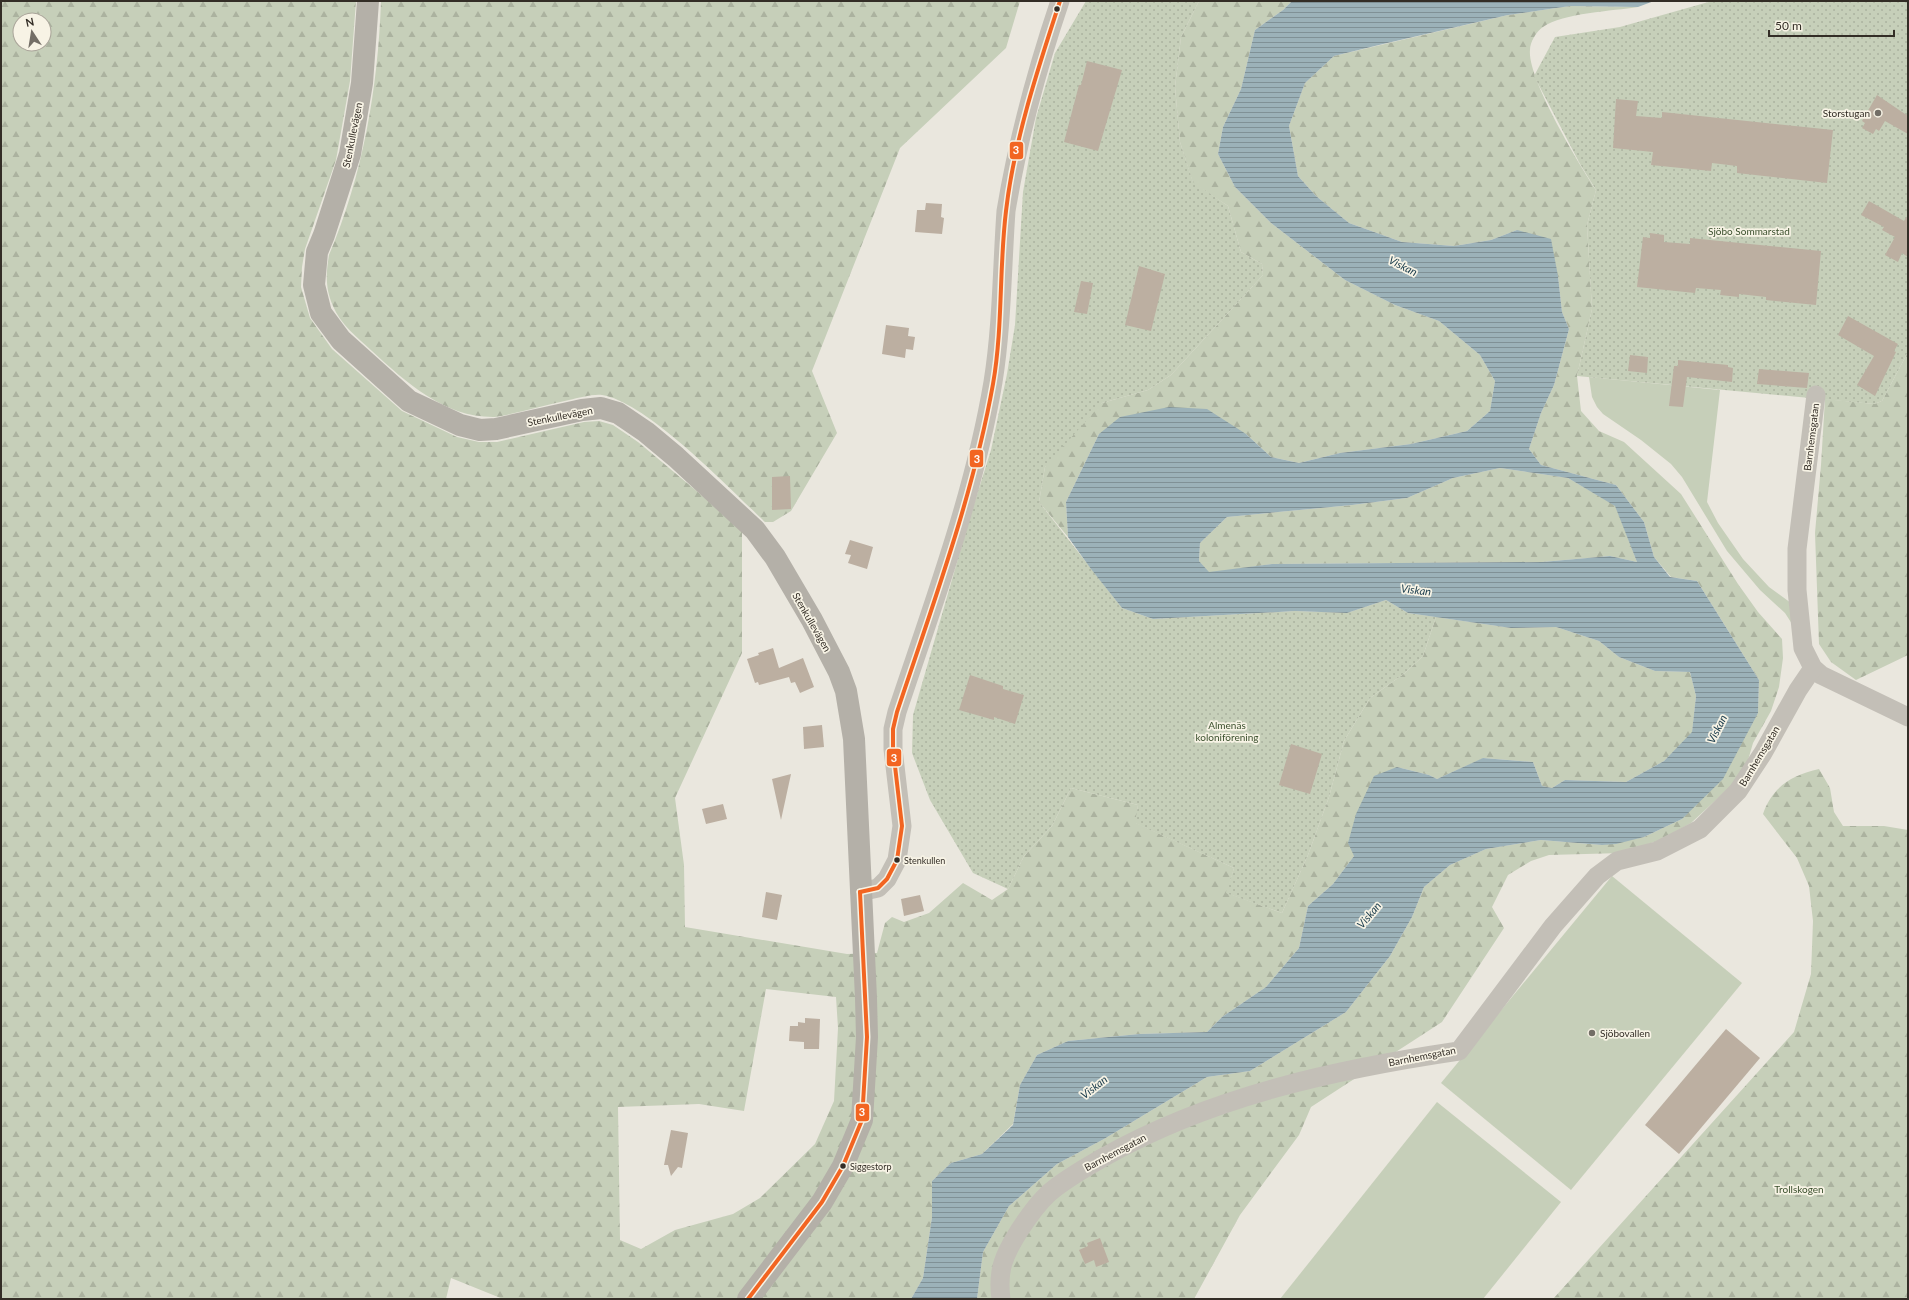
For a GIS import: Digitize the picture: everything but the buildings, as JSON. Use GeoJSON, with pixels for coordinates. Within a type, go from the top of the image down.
{"type":"FeatureCollection","features":[{"type":"Feature","properties":{"kind":"street","name":"Stenkullevägen"},"geometry":{"type":"LineString","coordinates":[[368,1],[362,83],[350,154],[324,235],[317,252],[314,285],[322,313],[341,340],[409,401],[460,425],[480,430],[496,429],[582,410],[600,408],[618,413],[646,432],[676,457],[755,530],[775,557],[812,620],[839,672],[846,691],[854,739],[867,1037],[862,1120],[843,1166],[822,1202],[748,1299]]}},
{"type":"Feature","properties":{"kind":"street"},"geometry":{"type":"LineString","coordinates":[[860,892],[878,888],[887,879],[897,860],[902,826],[893,749],[893,729],[897,712],[948,556],[985,423],[997,353],[1006,210],[1010,187],[1028,106],[1060,1]]}},
{"type":"Feature","properties":{"kind":"street","name":"Barnhemsgatan"},"geometry":{"type":"LineString","coordinates":[[1816,395],[1797,549],[1797,590],[1803,648],[1813,668],[1821,675],[1908,718]]}},
{"type":"Feature","properties":{"kind":"street","name":"Barnhemsgatan"},"geometry":{"type":"LineString","coordinates":[[1001,1299],[999,1284],[1002,1263],[1008,1249],[1030,1214],[1049,1193],[1129,1143],[1181,1119],[1259,1093],[1340,1072],[1459,1051],[1553,926],[1597,876],[1617,861],[1657,851],[1700,829],[1738,791],[1763,753],[1798,690],[1813,668]]}},
{"type":"Feature","properties":{"kind":"green space"},"geometry":{"type":"Polygon","coordinates":[[[1,1],[356,1],[350,81],[336,160],[305,249],[302,267],[301,287],[310,318],[332,349],[402,411],[457,437],[479,442],[497,442],[584,422],[599,421],[613,425],[638,442],[742,529],[742,653],[675,798],[684,865],[685,927],[847,954],[877,953],[885,923],[892,917],[904,922],[929,913],[963,883],[992,900],[1008,889],[1024,856],[1052,826],[1071,788],[1138,805],[1136,823],[1234,868],[1227,893],[1282,913],[1308,855],[1329,797],[1344,741],[1370,698],[1405,673],[1423,656],[1436,617],[1511,628],[1556,627],[1599,641],[1619,657],[1655,671],[1690,672],[1696,696],[1692,733],[1664,761],[1626,782],[1565,780],[1552,788],[1542,786],[1533,762],[1484,758],[1437,779],[1429,775],[1397,767],[1354,856],[1333,884],[1308,906],[1299,948],[1266,987],[1222,1017],[1207,1032],[1139,1034],[1068,1041],[1037,1055],[1020,1085],[1013,1124],[982,1154],[951,1163],[932,1181],[932,1217],[923,1278],[911,1299],[503,1299],[451,1278],[446,1299],[1,1299],[1,1]],[[766,989],[744,1111],[699,1104],[618,1107],[620,1240],[641,1249],[675,1230],[733,1214],[760,1198],[815,1144],[834,1101],[838,1028],[836,997],[766,989]]]}},
{"type":"Feature","properties":{"kind":"green space"},"geometry":{"type":"Polygon","coordinates":[[[381,1],[1020,1],[1006,48],[900,148],[812,371],[837,433],[791,511],[773,522],[765,522],[710,469],[664,430],[642,413],[620,401],[602,395],[586,396],[495,417],[477,416],[460,412],[443,405],[413,386],[399,375],[361,341],[340,319],[330,299],[327,287],[327,268],[329,255],[351,194],[367,131],[376,66],[381,1]]]}},
{"type":"Feature","properties":{"kind":"green space","name":"Almenäs koloniförening"},"geometry":{"type":"Polygon","coordinates":[[[1086,1],[1199,1],[1181,37],[1175,87],[1180,142],[1193,182],[1228,206],[1241,252],[1262,264],[1263,275],[1171,375],[1148,390],[1102,403],[1045,467],[1039,502],[1122,608],[1153,619],[1295,611],[1347,613],[1386,600],[1408,613],[1436,617],[1423,656],[1405,673],[1370,698],[1344,741],[1329,797],[1308,855],[1282,913],[1226,893],[1234,868],[1135,823],[1138,805],[1071,788],[1052,826],[1024,856],[1008,889],[973,873],[930,800],[912,753],[913,715],[970,517],[991,450],[1007,374],[1015,325],[1023,192],[1036,118],[1055,53],[1086,1]]]}},
{"type":"Feature","properties":{"kind":"green space"},"geometry":{"type":"Polygon","coordinates":[[[1199,1],[1292,1],[1283,10],[1255,30],[1241,89],[1223,127],[1218,154],[1235,187],[1271,223],[1345,280],[1395,305],[1439,321],[1480,355],[1495,381],[1490,411],[1467,431],[1411,444],[1340,453],[1299,463],[1271,457],[1246,434],[1099,434],[1066,502],[1068,537],[1039,502],[1045,467],[1068,426],[1102,403],[1148,390],[1171,375],[1263,275],[1262,264],[1241,252],[1228,206],[1193,183],[1180,142],[1175,87],[1181,37],[1199,1]]]}},
{"type":"Feature","properties":{"kind":"green space","name":"Sjöbo Sommarstad"},"geometry":{"type":"Polygon","coordinates":[[[1712,1],[1908,1],[1908,352],[1882,401],[1874,404],[1577,376],[1592,309],[1587,225],[1596,190],[1580,164],[1534,76],[1555,37],[1620,27],[1712,1]]]}},
{"type":"Feature","properties":{"kind":"green space"},"geometry":{"type":"Polygon","coordinates":[[[1570,6],[1638,7],[1589,13],[1552,22],[1538,32],[1530,47],[1531,63],[1545,100],[1567,142],[1596,190],[1587,225],[1592,309],[1577,376],[1581,411],[1599,431],[1624,442],[1681,494],[1738,584],[1758,612],[1782,639],[1783,658],[1779,687],[1771,711],[1753,743],[1746,767],[1730,787],[1691,823],[1660,840],[1622,853],[1549,855],[1531,861],[1508,875],[1492,907],[1504,928],[1442,1022],[1311,1107],[1299,1135],[1240,1215],[1194,1299],[977,1299],[983,1252],[1009,1206],[1057,1164],[1104,1139],[1207,1077],[1250,1071],[1346,1012],[1390,956],[1412,917],[1424,887],[1450,865],[1486,849],[1541,840],[1602,845],[1644,837],[1682,819],[1758,713],[1759,680],[1697,581],[1671,577],[1654,557],[1644,522],[1616,485],[1541,465],[1529,449],[1541,413],[1554,385],[1569,329],[1562,312],[1558,276],[1517,230],[1491,240],[1454,246],[1402,242],[1349,223],[1316,196],[1298,176],[1289,126],[1305,83],[1334,56],[1508,15],[1570,6]]]}},
{"type":"Feature","properties":{"kind":"green space"},"geometry":{"type":"Polygon","coordinates":[[[1908,352],[1908,655],[1856,680],[1831,662],[1819,644],[1815,533],[1825,399],[1874,404],[1882,401],[1908,352]]]}},
{"type":"Feature","properties":{"kind":"green space"},"geometry":{"type":"Polygon","coordinates":[[[1589,377],[1720,390],[1707,502],[1718,523],[1743,559],[1769,587],[1791,603],[1794,627],[1785,613],[1760,590],[1727,551],[1682,477],[1671,464],[1641,440],[1603,414],[1597,407],[1592,397],[1589,377]]]}},
{"type":"Feature","properties":{"kind":"green space"},"geometry":{"type":"Polygon","coordinates":[[[1500,468],[1568,478],[1616,506],[1637,562],[1610,556],[1542,562],[1272,564],[1209,573],[1199,561],[1200,543],[1227,517],[1407,498],[1453,478],[1500,468]]]}},
{"type":"Feature","properties":{"kind":"green space","name":"Trollskogen"},"geometry":{"type":"Polygon","coordinates":[[[1819,769],[1830,788],[1834,812],[1843,826],[1884,826],[1908,830],[1908,1299],[1553,1299],[1794,1032],[1811,974],[1813,921],[1809,886],[1797,858],[1763,814],[1772,796],[1784,784],[1800,775],[1819,769]]]}},
{"type":"Feature","properties":{"kind":"green space","name":"Sjöbovallen"},"geometry":{"type":"Polygon","coordinates":[[[1612,876],[1742,983],[1571,1190],[1441,1083],[1612,876]]]}},
{"type":"Feature","properties":{"kind":"green space"},"geometry":{"type":"Polygon","coordinates":[[[1437,1102],[1561,1202],[1483,1299],[1280,1299],[1437,1102]]]}},
{"type":"Feature","properties":{"kind":"water","name":"Viskan"},"geometry":{"type":"Polygon","coordinates":[[[1292,1],[1654,1],[1638,7],[1570,6],[1508,15],[1334,56],[1305,83],[1289,126],[1298,176],[1316,196],[1349,223],[1402,242],[1454,246],[1491,240],[1517,230],[1551,239],[1558,276],[1562,312],[1569,329],[1554,385],[1541,413],[1529,449],[1541,465],[1616,485],[1644,522],[1654,557],[1670,577],[1697,581],[1759,680],[1758,713],[1723,779],[1682,819],[1644,837],[1616,844],[1602,845],[1541,840],[1486,849],[1450,865],[1424,887],[1412,917],[1390,956],[1346,1012],[1250,1071],[1207,1077],[1104,1139],[1057,1164],[1009,1206],[983,1252],[977,1299],[911,1299],[923,1278],[932,1217],[932,1181],[951,1163],[982,1154],[1013,1125],[1020,1085],[1037,1055],[1068,1041],[1139,1034],[1207,1032],[1222,1017],[1266,987],[1299,948],[1308,906],[1333,884],[1354,856],[1348,843],[1356,814],[1374,776],[1397,767],[1429,775],[1437,779],[1483,758],[1533,762],[1542,786],[1552,788],[1565,780],[1626,782],[1664,761],[1692,732],[1696,696],[1690,672],[1655,671],[1619,657],[1599,641],[1556,627],[1511,628],[1408,613],[1386,600],[1347,613],[1295,611],[1153,619],[1122,608],[1068,537],[1066,502],[1099,434],[1120,417],[1169,407],[1207,409],[1246,434],[1271,457],[1299,463],[1340,453],[1411,444],[1467,431],[1490,411],[1495,381],[1480,355],[1439,321],[1395,305],[1345,280],[1271,223],[1235,187],[1218,154],[1223,127],[1241,89],[1255,30],[1283,10],[1292,1]],[[1500,468],[1453,478],[1407,498],[1227,517],[1200,543],[1199,561],[1209,572],[1272,564],[1542,562],[1610,556],[1637,562],[1615,506],[1568,478],[1500,468]]]}},
{"type":"Feature","properties":{"kind":"transit line","name":"3"},"geometry":{"type":"LineString","coordinates":[[860,892],[878,888],[887,879],[897,860],[902,826],[893,749],[893,729],[897,712],[951,550],[985,426],[996,363],[1000,319],[1002,254],[1010,185],[1028,105],[1043,52],[1060,1]]}},
{"type":"Feature","properties":{"kind":"transit line","name":"3"},"geometry":{"type":"LineString","coordinates":[[748,1299],[822,1202],[843,1166],[862,1120],[867,1037],[860,892]]}},
{"type":"Feature","properties":{"kind":"place","name":"Storstugan"},"geometry":{"type":"Point","coordinates":[1878,113]}},
{"type":"Feature","properties":{"kind":"place","name":"Stenkullen"},"geometry":{"type":"Point","coordinates":[897,860]}},
{"type":"Feature","properties":{"kind":"place","name":"Sjöbovallen"},"geometry":{"type":"Point","coordinates":[1592,1033]}},
{"type":"Feature","properties":{"kind":"place","name":"Siggestorp"},"geometry":{"type":"Point","coordinates":[843,1166]}}]}
